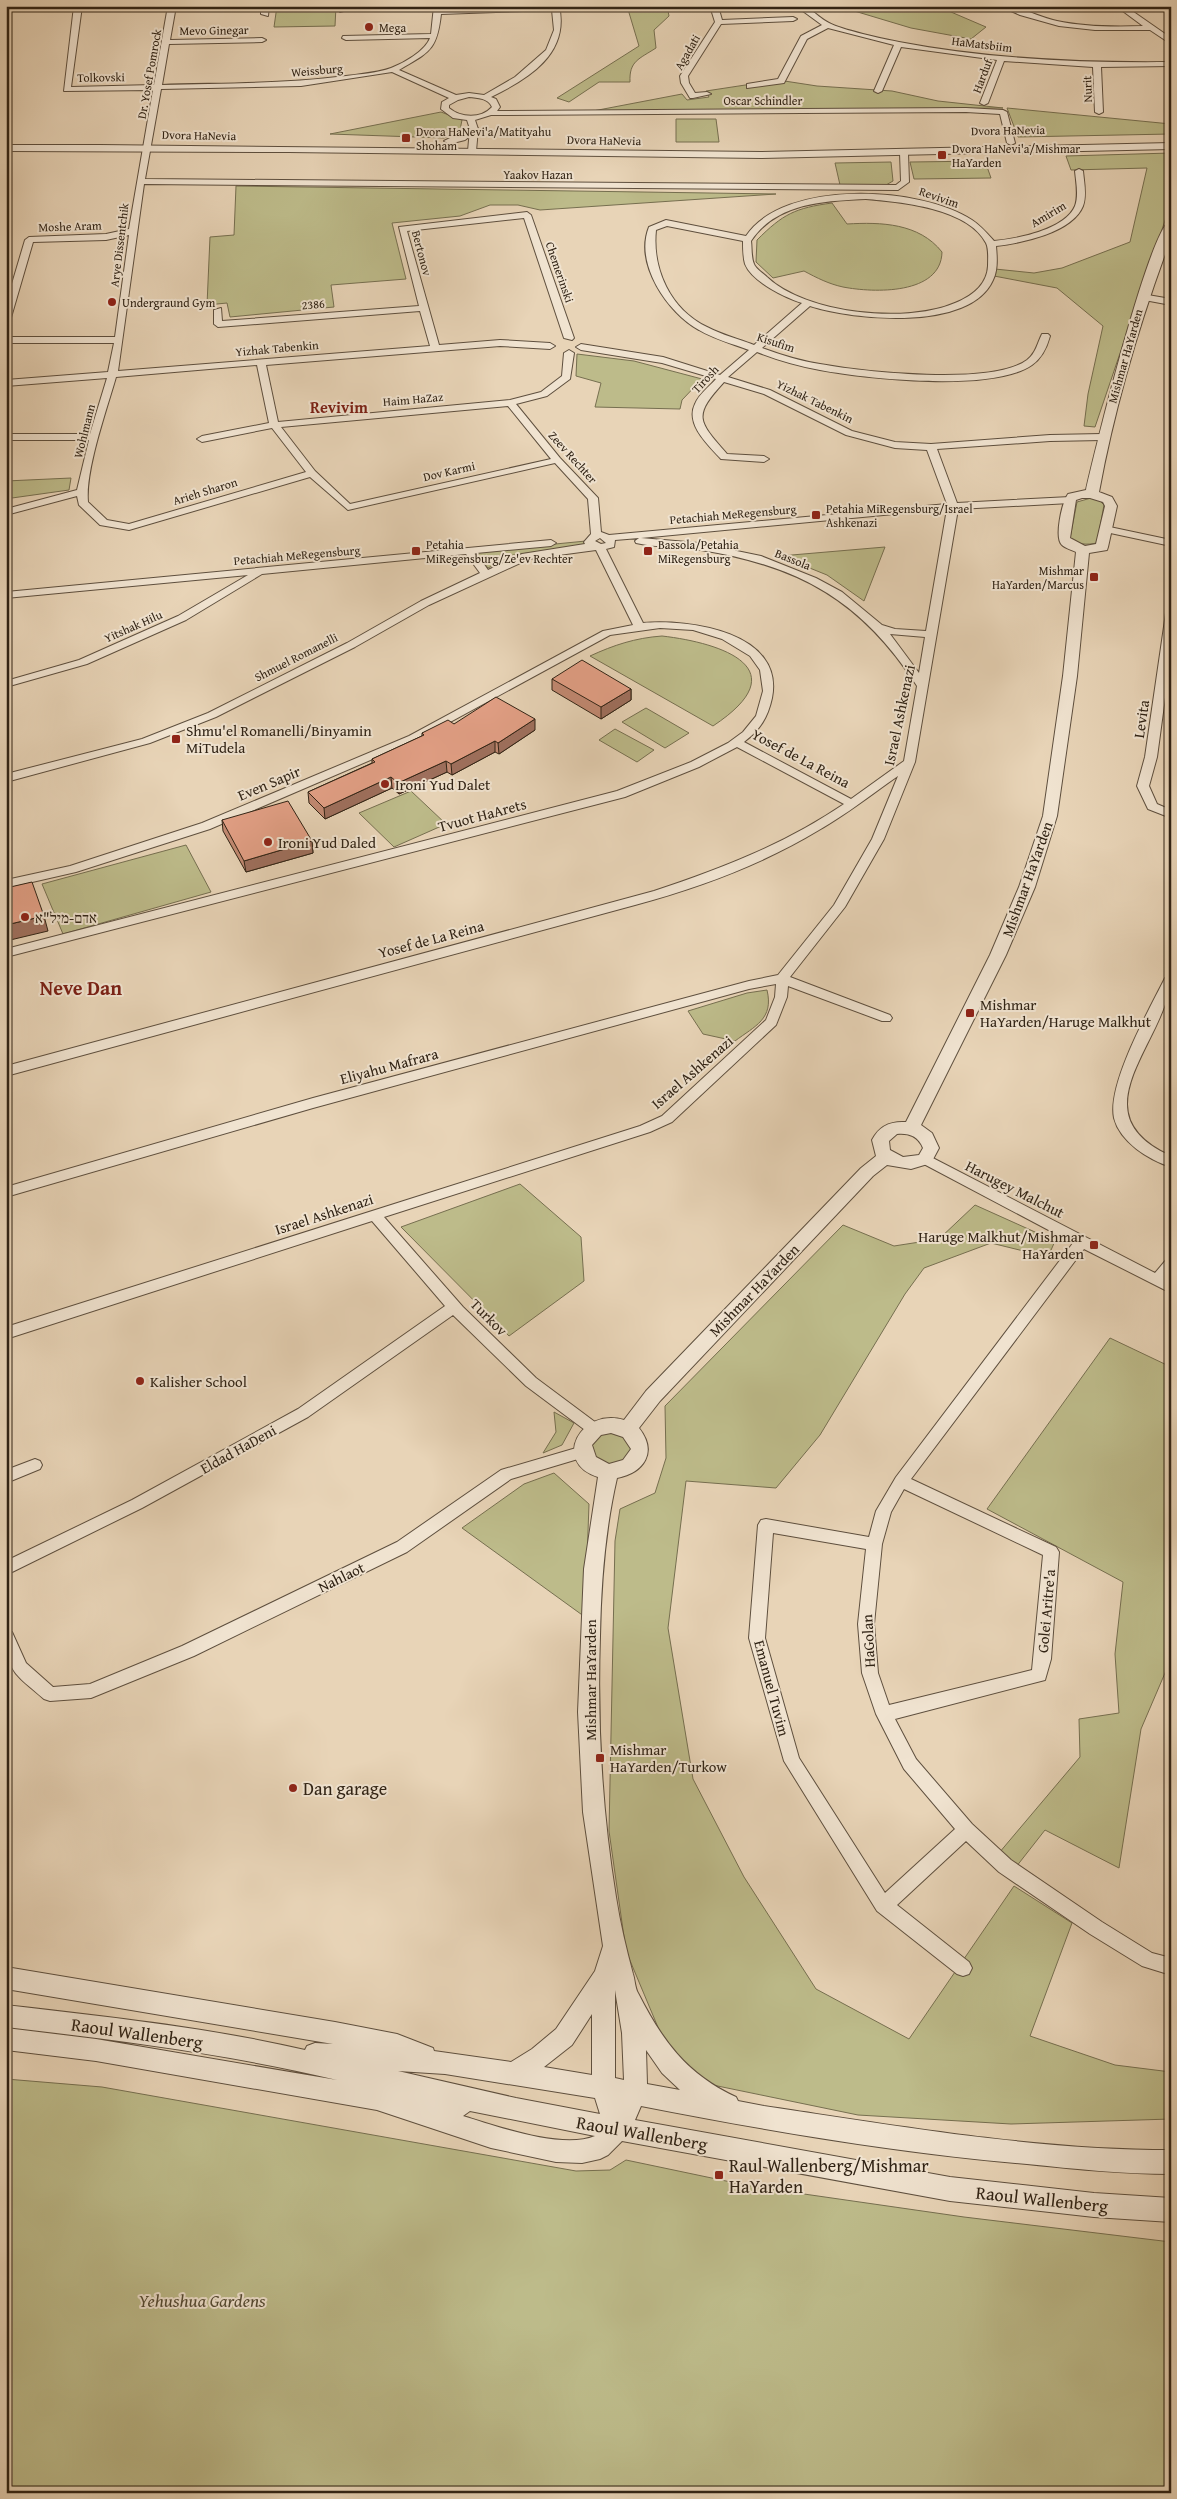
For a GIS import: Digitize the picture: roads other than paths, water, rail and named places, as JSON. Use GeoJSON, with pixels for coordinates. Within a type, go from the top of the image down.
{"type":"FeatureCollection","features":[{"type":"Feature","properties":{"kind":"street","name":"Tolkovski"},"geometry":{"type":"LineString","coordinates":[[78,6],[67,89],[158,87]]}},
{"type":"Feature","properties":{"kind":"street","name":"Dr. Yosef Pomrock"},"geometry":{"type":"LineString","coordinates":[[147,142],[172,6]]}},
{"type":"Feature","properties":{"kind":"street"},"geometry":{"type":"LineString","coordinates":[[714,6],[719,22],[792,19]]}},
{"type":"Feature","properties":{"kind":"street","name":"HaMatsbiim"},"geometry":{"type":"LineString","coordinates":[[800,6],[827,25],[898,44],[1001,58],[1097,65],[1171,64]]}},
{"type":"Feature","properties":{"kind":"street"},"geometry":{"type":"LineString","coordinates":[[1004,6],[1042,21],[1066,26],[1103,30],[1153,28]]}},
{"type":"Feature","properties":{"kind":"street"},"geometry":{"type":"LineString","coordinates":[[1120,6],[1171,42]]}},
{"type":"Feature","properties":{"kind":"street"},"geometry":{"type":"LineString","coordinates":[[348,26],[346,42],[435,36],[439,9],[555,7],[558,32],[554,42],[542,58],[525,75],[485,97]]}},
{"type":"Feature","properties":{"kind":"street","name":"Agadati"},"geometry":{"type":"LineString","coordinates":[[707,94],[693,96],[685,83],[684,76],[719,22]]}},
{"type":"Feature","properties":{"kind":"street"},"geometry":{"type":"LineString","coordinates":[[750,86],[781,81],[804,38],[827,25]]}},
{"type":"Feature","properties":{"kind":"street","name":"Mevo Ginegar"},"geometry":{"type":"LineString","coordinates":[[166,42],[262,44],[264,28]]}},
{"type":"Feature","properties":{"kind":"street","name":"Weissburg"},"geometry":{"type":"LineString","coordinates":[[158,87],[301,84],[336,81],[393,70],[420,54],[431,45],[435,36]]}},
{"type":"Feature","properties":{"kind":"street"},"geometry":{"type":"LineString","coordinates":[[878,92],[898,44]]}},
{"type":"Feature","properties":{"kind":"street","name":"Harduf"},"geometry":{"type":"LineString","coordinates":[[984,103],[1001,58]]}},
{"type":"Feature","properties":{"kind":"street","name":"Nurit"},"geometry":{"type":"LineString","coordinates":[[1097,65],[1099,112]]}},
{"type":"Feature","properties":{"kind":"street"},"geometry":{"type":"LineString","coordinates":[[393,70],[455,98]]}},
{"type":"Feature","properties":{"kind":"street"},"geometry":{"type":"LineString","coordinates":[[473,147],[474,129],[470,118],[454,115],[445,109],[446,104],[455,98],[469,95],[485,97],[496,104],[491,113]]}},
{"type":"Feature","properties":{"kind":"street","name":"Oscar Schindler"},"geometry":{"type":"LineString","coordinates":[[470,118],[491,113],[966,110],[1003,112],[1011,143]]}},
{"type":"Feature","properties":{"kind":"street"},"geometry":{"type":"LineString","coordinates":[[449,141],[461,138],[474,129]]}},
{"type":"Feature","properties":{"kind":"street","name":"Dvora HaNevia"},"geometry":{"type":"LineString","coordinates":[[6,148],[302,138]]}},
{"type":"Feature","properties":{"kind":"street","name":"Dvora HaNevia"},"geometry":{"type":"LineString","coordinates":[[339,138],[449,141],[473,147],[776,146],[1171,139]]}},
{"type":"Feature","properties":{"kind":"street","name":"Dvora HaNevia"},"geometry":{"type":"LineString","coordinates":[[6,140],[473,147],[764,155],[1171,146]]}},
{"type":"Feature","properties":{"kind":"street","name":"Arye Dissentchik"},"geometry":{"type":"LineString","coordinates":[[112,376],[119,340],[147,142]]}},
{"type":"Feature","properties":{"kind":"street","name":"Yaakov Hazan"},"geometry":{"type":"LineString","coordinates":[[140,181],[898,188],[905,182],[904,153]]}},
{"type":"Feature","properties":{"kind":"street","name":"Amirim"},"geometry":{"type":"LineString","coordinates":[[991,244],[1029,239],[1066,219],[1078,210],[1081,195],[1079,171]]}},
{"type":"Feature","properties":{"kind":"street","name":"Revivim"},"geometry":{"type":"LineString","coordinates":[[748,239],[761,223],[788,208],[825,198],[866,196],[922,203],[955,214],[981,231],[991,244]]}},
{"type":"Feature","properties":{"kind":"street","name":"Bertonov"},"geometry":{"type":"LineString","coordinates":[[435,348],[402,229],[527,214]]}},
{"type":"Feature","properties":{"kind":"street","name":"Chemerinski"},"geometry":{"type":"LineString","coordinates":[[527,214],[559,340]]}},
{"type":"Feature","properties":{"kind":"street","name":"Kisufim"},"geometry":{"type":"LineString","coordinates":[[748,239],[666,222],[652,229],[649,245],[651,266],[666,295],[698,326],[754,349],[801,364],[854,371],[967,378],[1000,374],[1022,367],[1036,358],[1043,347],[1045,336]]}},
{"type":"Feature","properties":{"kind":"street","name":"Mishmar HaYarden"},"geometry":{"type":"LineString","coordinates":[[1092,494],[1102,437],[1142,298],[1171,223]]}},
{"type":"Feature","properties":{"kind":"street","name":"Moshe Aram"},"geometry":{"type":"LineString","coordinates":[[6,321],[29,240],[106,237],[134,231]]}},
{"type":"Feature","properties":{"kind":"street"},"geometry":{"type":"LineString","coordinates":[[748,239],[750,266],[771,288],[807,304],[834,311],[867,315],[907,316],[954,306],[980,292],[992,275],[991,244]]}},
{"type":"Feature","properties":{"kind":"street"},"geometry":{"type":"LineString","coordinates":[[1142,298],[1171,302]]}},
{"type":"Feature","properties":{"kind":"street","name":"Tirosh"},"geometry":{"type":"LineString","coordinates":[[764,459],[724,457],[709,440],[697,420],[699,404],[722,378],[807,304]]}},
{"type":"Feature","properties":{"kind":"street","name":"2386"},"geometry":{"type":"LineString","coordinates":[[218,310],[218,324],[424,308]]}},
{"type":"Feature","properties":{"kind":"street"},"geometry":{"type":"LineString","coordinates":[[6,340],[119,340]]}},
{"type":"Feature","properties":{"kind":"street"},"geometry":{"type":"LineString","coordinates":[[559,340],[580,342],[580,347],[569,353]]}},
{"type":"Feature","properties":{"kind":"street","name":"Yizhak Tabenkin"},"geometry":{"type":"LineString","coordinates":[[6,383],[112,376],[500,343],[559,340],[554,350],[569,353]]}},
{"type":"Feature","properties":{"kind":"street","name":"Yizhak Tabenkin"},"geometry":{"type":"LineString","coordinates":[[580,347],[663,360],[767,392],[849,433],[895,445],[931,447],[1050,438],[1102,437]]}},
{"type":"Feature","properties":{"kind":"street","name":"Haim HaZaz"},"geometry":{"type":"LineString","coordinates":[[202,439],[274,425],[510,403],[544,394],[567,377],[569,353]]}},
{"type":"Feature","properties":{"kind":"street"},"geometry":{"type":"LineString","coordinates":[[260,362],[274,425],[312,473]]}},
{"type":"Feature","properties":{"kind":"street","name":"Wohlmann"},"geometry":{"type":"LineString","coordinates":[[82,492],[94,437],[112,376]]}},
{"type":"Feature","properties":{"kind":"street","name":"Zeev Rechter"},"geometry":{"type":"LineString","coordinates":[[510,403],[557,460],[593,498],[594,542]]}},
{"type":"Feature","properties":{"kind":"street"},"geometry":{"type":"LineString","coordinates":[[6,437],[94,437]]}},
{"type":"Feature","properties":{"kind":"street","name":"Israel Ashkenazi"},"geometry":{"type":"LineString","coordinates":[[6,1333],[645,1129],[667,1119],[772,1022],[781,997],[782,979],[839,908],[878,839],[909,762],[953,506],[931,447]]}},
{"type":"Feature","properties":{"kind":"street","name":"Dov Karmi"},"geometry":{"type":"LineString","coordinates":[[312,473],[348,507],[557,460]]}},
{"type":"Feature","properties":{"kind":"street","name":"Arieh Sharon"},"geometry":{"type":"LineString","coordinates":[[82,492],[83,503],[104,523],[129,527],[312,473]]}},
{"type":"Feature","properties":{"kind":"street"},"geometry":{"type":"LineString","coordinates":[[6,512],[82,492]]}},
{"type":"Feature","properties":{"kind":"street"},"geometry":{"type":"LineString","coordinates":[[1081,494],[1092,494],[1108,500],[1110,506],[1102,547],[1083,550],[1072,546],[1064,538],[1070,500],[1072,497],[1081,494]]}},
{"type":"Feature","properties":{"kind":"street","name":"Petachiah MeRegensburg"},"geometry":{"type":"LineString","coordinates":[[610,540],[953,506],[1070,500]]}},
{"type":"Feature","properties":{"kind":"street"},"geometry":{"type":"LineString","coordinates":[[1105,529],[1170,540]]}},
{"type":"Feature","properties":{"kind":"street"},"geometry":{"type":"LineString","coordinates":[[610,540],[594,542],[638,626]]}},
{"type":"Feature","properties":{"kind":"street","name":"Bassola"},"geometry":{"type":"LineString","coordinates":[[610,540],[685,545],[751,557],[797,573],[835,592],[863,612],[898,649],[922,686]]}},
{"type":"Feature","properties":{"kind":"street","name":"Petachiah MeRegensburg"},"geometry":{"type":"LineString","coordinates":[[6,595],[469,551],[594,542]]}},
{"type":"Feature","properties":{"kind":"street","name":"Shmuel Romanelli"},"geometry":{"type":"LineString","coordinates":[[6,778],[146,741],[212,715],[486,574],[526,556],[594,542]]}},
{"type":"Feature","properties":{"kind":"street","name":"Mishmar HaYarden"},"geometry":{"type":"LineString","coordinates":[[910,1128],[998,955],[1027,887],[1050,816],[1070,676],[1083,550]]}},
{"type":"Feature","properties":{"kind":"street"},"geometry":{"type":"LineString","coordinates":[[469,551],[486,574]]}},
{"type":"Feature","properties":{"kind":"street","name":"Yitshak Hilu"},"geometry":{"type":"LineString","coordinates":[[6,684],[82,662],[182,618],[226,590],[262,571]]}},
{"type":"Feature","properties":{"kind":"street"},"geometry":{"type":"LineString","coordinates":[[224,575],[226,590]]}},
{"type":"Feature","properties":{"kind":"street","name":"Levita"},"geometry":{"type":"LineString","coordinates":[[1171,613],[1152,756],[1143,786],[1152,806],[1171,814]]}},
{"type":"Feature","properties":{"kind":"street","name":"Tvuot HaArets"},"geometry":{"type":"LineString","coordinates":[[6,953],[621,794],[710,756],[736,742],[759,723],[766,703],[769,682],[764,664],[750,650],[714,631],[698,626],[669,624],[638,626]]}},
{"type":"Feature","properties":{"kind":"street","name":"Even Sapir"},"geometry":{"type":"LineString","coordinates":[[6,884],[72,868],[206,826],[413,738],[579,647],[608,633],[638,626]]}},
{"type":"Feature","properties":{"kind":"street"},"geometry":{"type":"LineString","coordinates":[[876,626],[894,632],[932,634]]}},
{"type":"Feature","properties":{"kind":"street","name":"Yosef de La Reina"},"geometry":{"type":"LineString","coordinates":[[736,742],[851,804]]}},
{"type":"Feature","properties":{"kind":"street","name":"Yosef de La Reina"},"geometry":{"type":"LineString","coordinates":[[6,1072],[680,886],[765,855],[816,828],[909,762]]}},
{"type":"Feature","properties":{"kind":"street"},"geometry":{"type":"LineString","coordinates":[[1171,978],[1122,1092],[1121,1117],[1131,1138],[1171,1162]]}},
{"type":"Feature","properties":{"kind":"street"},"geometry":{"type":"LineString","coordinates":[[782,979],[886,1018]]}},
{"type":"Feature","properties":{"kind":"street","name":"Eliyahu Mafrara"},"geometry":{"type":"LineString","coordinates":[[6,1192],[342,1096],[749,985],[782,979]]}},
{"type":"Feature","properties":{"kind":"street"},"geometry":{"type":"LineString","coordinates":[[895,1128],[910,1128],[925,1135],[929,1141],[929,1154],[925,1159],[909,1165],[900,1164],[886,1157],[879,1146],[883,1135],[895,1128]]}},
{"type":"Feature","properties":{"kind":"street","name":"Mishmar HaYarden"},"geometry":{"type":"LineString","coordinates":[[628,1429],[652,1396],[867,1172],[886,1157]]}},
{"type":"Feature","properties":{"kind":"street","name":"Harugey Malchut"},"geometry":{"type":"LineString","coordinates":[[925,1159],[1171,1288]]}},
{"type":"Feature","properties":{"kind":"street","name":"Turkov"},"geometry":{"type":"LineString","coordinates":[[374,1215],[455,1306],[531,1382],[594,1429]]}},
{"type":"Feature","properties":{"kind":"street","name":"HaGolan"},"geometry":{"type":"LineString","coordinates":[[1082,1242],[901,1481],[884,1511],[874,1544],[866,1624],[870,1673],[884,1714],[910,1764],[966,1830],[1005,1866],[1096,1928],[1148,1960],[1171,1967]]}},
{"type":"Feature","properties":{"kind":"street"},"geometry":{"type":"LineString","coordinates":[[1157,1281],[1171,1264]]}},
{"type":"Feature","properties":{"kind":"street","name":"Eldad HaDeni"},"geometry":{"type":"LineString","coordinates":[[6,1568],[137,1504],[303,1413],[455,1306]]}},
{"type":"Feature","properties":{"kind":"street"},"geometry":{"type":"LineString","coordinates":[[611,1425],[628,1429],[638,1441],[638,1456],[627,1468],[609,1472],[589,1463],[583,1452],[584,1439],[594,1429],[611,1425]]}},
{"type":"Feature","properties":{"kind":"street","name":"Nahlaot"},"geometry":{"type":"LineString","coordinates":[[6,1637],[20,1668],[50,1694],[91,1691],[188,1651],[402,1547],[506,1474],[583,1452]]}},
{"type":"Feature","properties":{"kind":"street"},"geometry":{"type":"LineString","coordinates":[[6,1477],[35,1465]]}},
{"type":"Feature","properties":{"kind":"street","name":"Mishmar HaYarden"},"geometry":{"type":"LineString","coordinates":[[609,1472],[597,1527],[593,1567],[588,1675],[592,1795],[613,1948],[626,1989],[634,2062],[634,2093],[617,2129]]}},
{"type":"Feature","properties":{"kind":"street","name":"Golei Aritre'a"},"geometry":{"type":"LineString","coordinates":[[884,1714],[1039,1675],[1043,1659],[1051,1552],[901,1481]]}},
{"type":"Feature","properties":{"kind":"street","name":"Emanuel Tuvim"},"geometry":{"type":"LineString","coordinates":[[874,1544],[766,1525],[757,1638],[792,1761],[883,1905],[963,1968]]}},
{"type":"Feature","properties":{"kind":"street"},"geometry":{"type":"LineString","coordinates":[[883,1905],[966,1830]]}},
{"type":"Feature","properties":{"kind":"street","name":"Mishmar HaYarden"},"geometry":{"type":"LineString","coordinates":[[613,1948],[604,1979],[602,2088],[617,2129]]}},
{"type":"Feature","properties":{"kind":"street"},"geometry":{"type":"LineString","coordinates":[[6,1978],[374,2040],[397,2045],[445,2062]]}},
{"type":"Feature","properties":{"kind":"street"},"geometry":{"type":"LineString","coordinates":[[513,2074],[540,2057],[564,2037],[604,1979]]}},
{"type":"Feature","properties":{"kind":"street"},"geometry":{"type":"LineString","coordinates":[[626,1989],[667,2064],[682,2079],[708,2095],[764,2118]]}},
{"type":"Feature","properties":{"kind":"street","name":"Raoul Wallenberg"},"geometry":{"type":"LineString","coordinates":[[6,2016],[157,2034],[267,2052],[516,2110],[950,2189],[1094,2205],[1171,2210]]}},
{"type":"Feature","properties":{"kind":"street"},"geometry":{"type":"LineString","coordinates":[[6,2039],[96,2050],[377,2098],[516,2110]]}},
{"type":"Feature","properties":{"kind":"street","name":"Raoul Wallenberg"},"geometry":{"type":"LineString","coordinates":[[267,2052],[445,2062],[634,2093],[764,2118],[952,2146],[1129,2162],[1171,2162]]}},
{"type":"Feature","properties":{"kind":"street"},"geometry":{"type":"LineString","coordinates":[[377,2098],[456,2126],[570,2152],[586,2152],[599,2148],[617,2129]]}},
{"type":"Feature","properties":{"kind":"place","name":"Mega"},"geometry":{"type":"Point","coordinates":[369,27]}},
{"type":"Feature","properties":{"kind":"place","name":"Dvora HaNevi'a/Matityahu Shoham"},"geometry":{"type":"Point","coordinates":[406,138]}},
{"type":"Feature","properties":{"kind":"place","name":"Dvora HaNevi'a/Mishmar HaYarden"},"geometry":{"type":"Point","coordinates":[942,155]}},
{"type":"Feature","properties":{"kind":"place","name":"Undergraund Gym"},"geometry":{"type":"Point","coordinates":[112,302]}},
{"type":"Feature","properties":{"kind":"place","name":"Petahia MiRegensburg/Israel Ashkenazi"},"geometry":{"type":"Point","coordinates":[816,515]}},
{"type":"Feature","properties":{"kind":"place","name":"Petahia MiRegensburg/Ze'ev Rechter"},"geometry":{"type":"Point","coordinates":[416,551]}},
{"type":"Feature","properties":{"kind":"place","name":"Bassola/Petahia MiRegensburg"},"geometry":{"type":"Point","coordinates":[648,551]}},
{"type":"Feature","properties":{"kind":"place","name":"Mishmar HaYarden/Marcus"},"geometry":{"type":"Point","coordinates":[1094,577]}},
{"type":"Feature","properties":{"kind":"place","name":"Shmu'el Romanelli/Binyamin MiTudela"},"geometry":{"type":"Point","coordinates":[176,739]}},
{"type":"Feature","properties":{"kind":"place","name":"Ironi Yud Dalet"},"geometry":{"type":"Point","coordinates":[385,784]}},
{"type":"Feature","properties":{"kind":"place","name":"Ironi Yud Daled"},"geometry":{"type":"Point","coordinates":[268,842]}},
{"type":"Feature","properties":{"kind":"place","name":"אדם-מיל\"א"},"geometry":{"type":"Point","coordinates":[25,917]}},
{"type":"Feature","properties":{"kind":"place","name":"Mishmar HaYarden/Haruge Malkhut"},"geometry":{"type":"Point","coordinates":[970,1013]}},
{"type":"Feature","properties":{"kind":"place","name":"Haruge Malkhut/Mishmar HaYarden"},"geometry":{"type":"Point","coordinates":[1094,1245]}},
{"type":"Feature","properties":{"kind":"place","name":"Kalisher School"},"geometry":{"type":"Point","coordinates":[140,1381]}},
{"type":"Feature","properties":{"kind":"place","name":"Mishmar HaYarden/Turkow"},"geometry":{"type":"Point","coordinates":[600,1758]}},
{"type":"Feature","properties":{"kind":"place","name":"Dan garage"},"geometry":{"type":"Point","coordinates":[293,1788]}},
{"type":"Feature","properties":{"kind":"place","name":"Raul Wallenberg/Mishmar HaYarden"},"geometry":{"type":"Point","coordinates":[719,2175]}},
{"type":"Feature","properties":{"kind":"district","name":"Revivim"},"geometry":{"type":"Point","coordinates":[339,407]}},
{"type":"Feature","properties":{"kind":"district","name":"Neve Dan"},"geometry":{"type":"Point","coordinates":[81,987]}},
{"type":"Feature","properties":{"kind":"park label","name":"Yehushua Gardens"},"geometry":{"type":"Point","coordinates":[202,2300]}}]}
